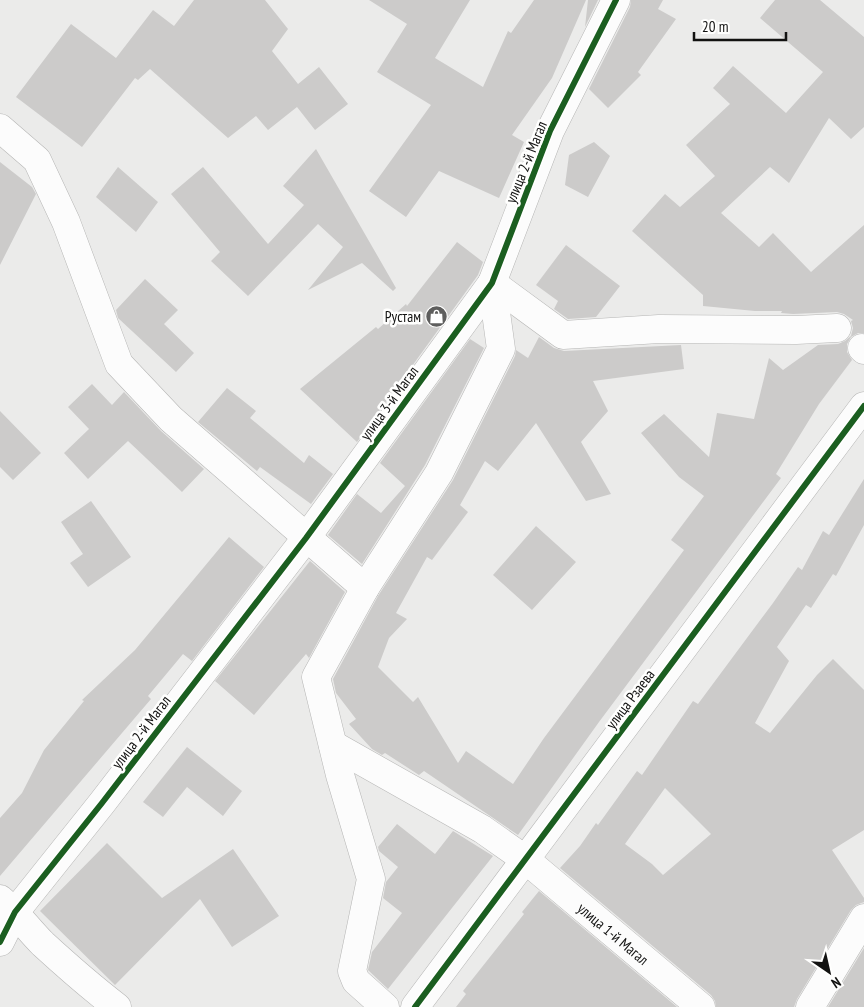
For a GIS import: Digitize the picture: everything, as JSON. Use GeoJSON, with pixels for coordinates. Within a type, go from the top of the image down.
{"type":"FeatureCollection","features":[{"type":"Feature","properties":{"kind":"street","name":"улица 2-й Магал"},"geometry":{"type":"LineString","coordinates":[[385,1007],[356,981],[352,971],[371,879],[340,776],[316,677],[365,588],[440,473],[501,349],[492,283],[550,132],[616,0]]}},
{"type":"Feature","properties":{"kind":"street"},"geometry":{"type":"LineString","coordinates":[[0,128],[38,160],[66,222],[119,364],[171,420],[365,588]]}},
{"type":"Feature","properties":{"kind":"street"},"geometry":{"type":"LineString","coordinates":[[492,283],[563,335],[659,329],[796,330],[837,328]]}},
{"type":"Feature","properties":{"kind":"street","name":"улица 3-й Магал"},"geometry":{"type":"LineString","coordinates":[[306,538],[492,283]]}},
{"type":"Feature","properties":{"kind":"street","name":"улица Рзаева"},"geometry":{"type":"LineString","coordinates":[[415,1007],[864,406]]}},
{"type":"Feature","properties":{"kind":"street","name":"улица 2-й Магал"},"geometry":{"type":"LineString","coordinates":[[0,942],[8,906],[102,803],[306,538]]}},
{"type":"Feature","properties":{"kind":"street","name":"улица 1-й Магал"},"geometry":{"type":"LineString","coordinates":[[333,745],[482,829],[526,860],[701,1007]]}},
{"type":"Feature","properties":{"kind":"street"},"geometry":{"type":"LineString","coordinates":[[8,906],[82,980],[117,1007]]}},
{"type":"Feature","properties":{"kind":"street"},"geometry":{"type":"LineString","coordinates":[[810,1007],[864,918]]}},
{"type":"Feature","properties":{"kind":"building"},"geometry":{"type":"Polygon","coordinates":[[[194,0],[265,0],[288,29],[272,51],[298,84],[319,67],[348,104],[315,130],[297,107],[268,130],[256,116],[228,138],[150,69],[138,80],[135,78],[82,147],[16,97],[71,24],[116,58],[153,10],[174,26],[194,0]]]}},
{"type":"Feature","properties":{"kind":"building"},"geometry":{"type":"Polygon","coordinates":[[[369,0],[470,0],[435,58],[483,87],[508,31],[511,33],[534,0],[586,0],[552,78],[512,135],[524,142],[499,198],[439,171],[406,217],[369,191],[431,105],[377,72],[407,24],[369,0]]]}},
{"type":"Feature","properties":{"kind":"building"},"geometry":{"type":"Polygon","coordinates":[[[588,0],[598,0],[585,27],[588,0]]]}},
{"type":"Feature","properties":{"kind":"building"},"geometry":{"type":"Polygon","coordinates":[[[631,0],[663,0],[658,9],[676,19],[638,72],[641,75],[608,108],[589,89],[630,7],[631,0]]]}},
{"type":"Feature","properties":{"kind":"building"},"geometry":{"type":"Polygon","coordinates":[[[775,0],[820,0],[864,37],[864,127],[851,139],[829,118],[789,183],[770,167],[721,213],[759,247],[773,233],[811,272],[864,225],[864,333],[858,333],[851,337],[847,344],[847,352],[852,360],[819,404],[776,474],[781,478],[599,722],[518,835],[424,771],[419,775],[385,753],[382,755],[372,749],[349,724],[356,719],[336,693],[333,679],[378,596],[453,480],[515,356],[516,350],[528,358],[539,337],[554,348],[564,351],[681,345],[684,369],[593,381],[608,411],[581,442],[611,494],[586,501],[536,423],[498,471],[485,461],[460,505],[468,512],[432,560],[427,557],[396,613],[407,619],[389,638],[378,667],[413,702],[418,697],[458,763],[466,751],[513,784],[544,738],[684,550],[671,540],[704,496],[679,477],[641,433],[664,414],[709,457],[717,413],[754,419],[769,358],[783,370],[818,345],[838,344],[851,336],[853,328],[851,321],[853,320],[837,312],[793,314],[781,313],[782,311],[755,311],[703,306],[703,295],[632,231],[665,194],[680,207],[715,176],[686,145],[730,104],[713,88],[733,66],[786,113],[823,72],[760,18],[775,0]]]}},
{"type":"Feature","properties":{"kind":"building"},"geometry":{"type":"Polygon","coordinates":[[[594,142],[610,156],[588,197],[565,185],[569,155],[594,142]]]}},
{"type":"Feature","properties":{"kind":"building"},"geometry":{"type":"Polygon","coordinates":[[[316,149],[396,288],[393,291],[362,263],[308,290],[343,247],[318,224],[248,296],[211,261],[220,252],[171,194],[203,167],[268,244],[304,205],[283,186],[316,149]]]}},
{"type":"Feature","properties":{"kind":"building"},"geometry":{"type":"Polygon","coordinates":[[[0,162],[32,187],[36,194],[0,265],[0,162]]]}},
{"type":"Feature","properties":{"kind":"building"},"geometry":{"type":"Polygon","coordinates":[[[118,167],[158,202],[136,232],[96,197],[118,167]]]}},
{"type":"Feature","properties":{"kind":"building"},"geometry":{"type":"Polygon","coordinates":[[[457,242],[483,262],[478,275],[357,442],[300,389],[376,327],[378,329],[406,304],[407,306],[457,242]]]}},
{"type":"Feature","properties":{"kind":"building"},"geometry":{"type":"Polygon","coordinates":[[[566,245],[620,286],[596,317],[568,319],[554,309],[558,301],[536,285],[566,245]]]}},
{"type":"Feature","properties":{"kind":"building"},"geometry":{"type":"Polygon","coordinates":[[[145,279],[178,310],[164,324],[194,353],[176,372],[118,318],[116,310],[145,279]]]}},
{"type":"Feature","properties":{"kind":"building"},"geometry":{"type":"Polygon","coordinates":[[[470,339],[484,348],[425,465],[362,564],[328,535],[357,494],[381,513],[405,486],[380,463],[470,339]]]}},
{"type":"Feature","properties":{"kind":"building"},"geometry":{"type":"Polygon","coordinates":[[[92,384],[112,405],[124,392],[161,431],[204,469],[182,492],[128,441],[88,479],[64,453],[89,429],[68,407],[92,384]]]}},
{"type":"Feature","properties":{"kind":"building"},"geometry":{"type":"Polygon","coordinates":[[[227,388],[256,411],[250,418],[304,463],[309,455],[333,474],[311,504],[260,467],[257,471],[198,422],[227,388]]]}},
{"type":"Feature","properties":{"kind":"building"},"geometry":{"type":"Polygon","coordinates":[[[0,411],[41,453],[13,480],[0,467],[0,411]]]}},
{"type":"Feature","properties":{"kind":"building"},"geometry":{"type":"Polygon","coordinates":[[[864,479],[864,525],[836,576],[833,574],[811,608],[806,605],[777,647],[789,661],[755,723],[770,733],[817,675],[833,659],[864,690],[864,830],[832,850],[864,898],[864,902],[856,905],[851,910],[794,1007],[716,1007],[711,995],[560,868],[580,846],[596,823],[598,825],[637,771],[642,775],[693,701],[698,704],[798,567],[802,570],[823,531],[829,535],[864,479]],[[665,788],[625,844],[652,864],[663,875],[711,834],[665,788]]]}},
{"type":"Feature","properties":{"kind":"building"},"geometry":{"type":"Polygon","coordinates":[[[91,501],[131,557],[88,587],[70,563],[83,554],[61,522],[91,501]]]}},
{"type":"Feature","properties":{"kind":"building"},"geometry":{"type":"Polygon","coordinates":[[[536,526],[576,562],[532,610],[493,575],[536,526]]]}},
{"type":"Feature","properties":{"kind":"building"},"geometry":{"type":"Polygon","coordinates":[[[229,537],[264,567],[192,661],[183,654],[148,696],[151,699],[0,876],[0,818],[22,793],[44,750],[84,701],[82,700],[135,650],[229,537]]]}},
{"type":"Feature","properties":{"kind":"building"},"geometry":{"type":"Polygon","coordinates":[[[310,561],[345,592],[309,658],[306,654],[254,715],[215,681],[310,561]]]}},
{"type":"Feature","properties":{"kind":"building"},"geometry":{"type":"Polygon","coordinates":[[[187,747],[242,791],[223,816],[187,787],[163,817],[143,802],[187,747]]]}},
{"type":"Feature","properties":{"kind":"building"},"geometry":{"type":"Polygon","coordinates":[[[397,824],[435,854],[453,831],[493,856],[388,989],[368,970],[372,952],[402,913],[383,898],[386,882],[398,867],[379,851],[378,847],[397,824]]]}},
{"type":"Feature","properties":{"kind":"building"},"geometry":{"type":"Polygon","coordinates":[[[107,843],[162,898],[233,849],[279,916],[232,947],[200,899],[115,985],[40,911],[107,843]]]}},
{"type":"Feature","properties":{"kind":"building"},"geometry":{"type":"Polygon","coordinates":[[[539,891],[677,1007],[456,1007],[466,994],[463,991],[524,914],[522,912],[539,891]]]}},
{"type":"Feature","properties":{"kind":"building"},"geometry":{"type":"Polygon","coordinates":[[[864,948],[864,1007],[828,1007],[864,948]]]}},
{"type":"Feature","properties":{"kind":"cycle path"},"geometry":{"type":"LineString","coordinates":[[0,942],[15,912],[102,803],[306,538],[492,283],[550,131],[616,0]]}},
{"type":"Feature","properties":{"kind":"cycle path"},"geometry":{"type":"LineString","coordinates":[[415,1007],[864,406]]}},
{"type":"Feature","properties":{"kind":"place","name":"Рустам"},"geometry":{"type":"Point","coordinates":[437,316]}}]}
